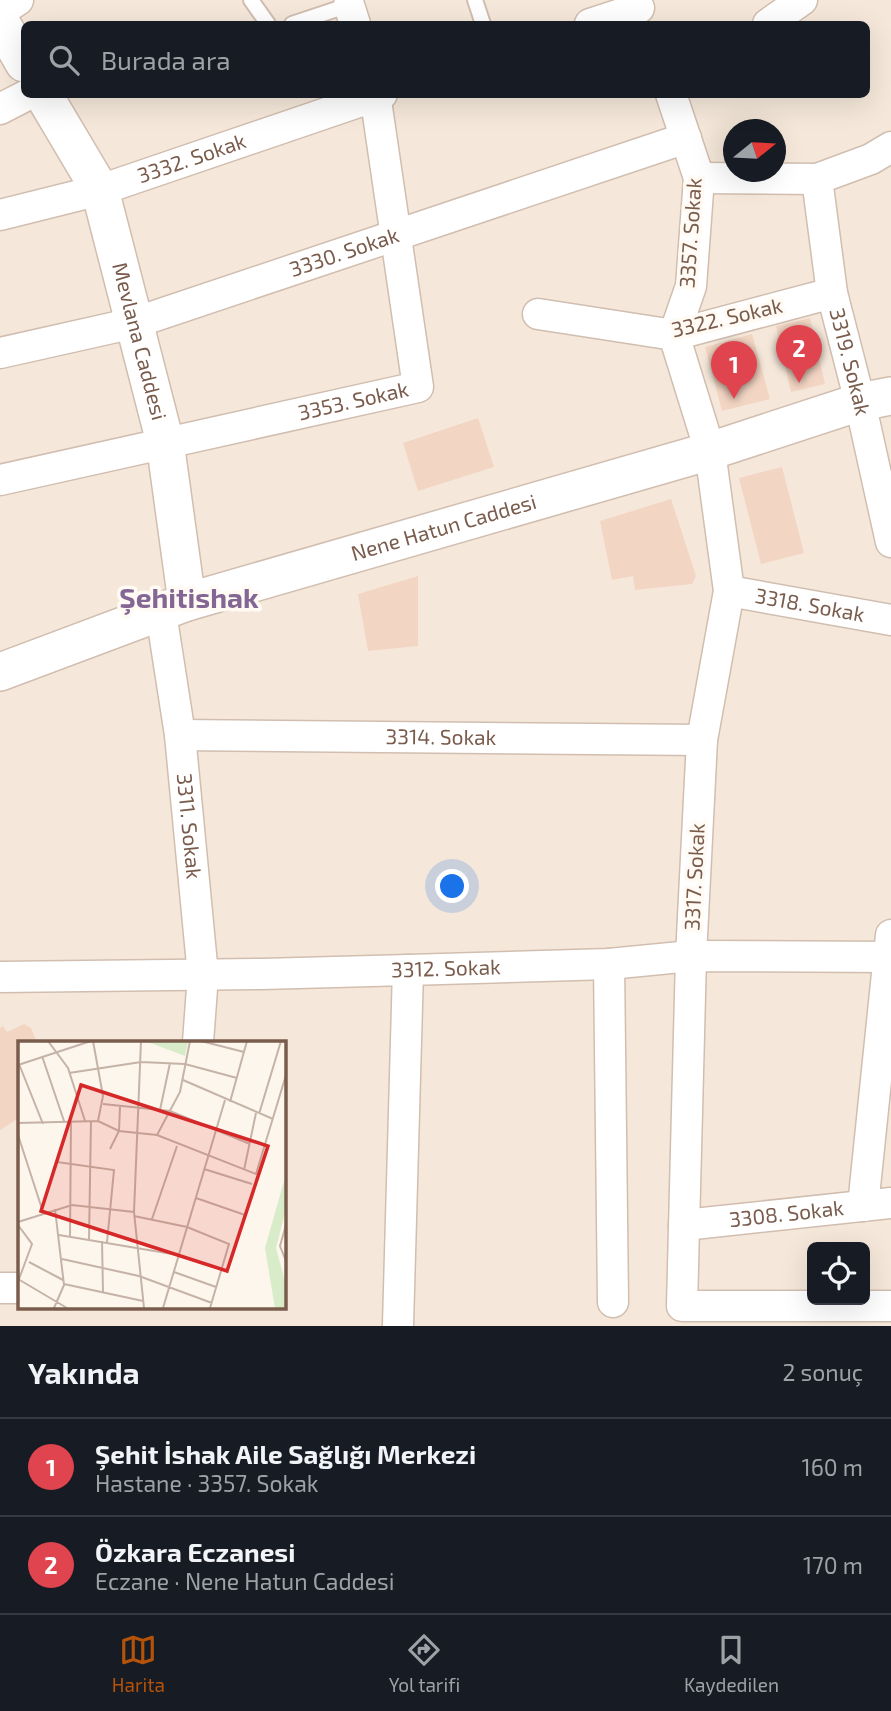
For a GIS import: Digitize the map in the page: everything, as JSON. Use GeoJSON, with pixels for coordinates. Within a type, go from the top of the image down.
{"type":"FeatureCollection","features":[{"type":"Feature","properties":{"kind":"street"},"geometry":{"type":"LineString","coordinates":[[0,12],[18,0]]}},
{"type":"Feature","properties":{"kind":"street"},"geometry":{"type":"LineString","coordinates":[[772,21],[802,0]]}},
{"type":"Feature","properties":{"kind":"street"},"geometry":{"type":"LineString","coordinates":[[602,21],[640,11]]}},
{"type":"Feature","properties":{"kind":"street"},"geometry":{"type":"LineString","coordinates":[[0,21],[21,58]]}},
{"type":"Feature","properties":{"kind":"street"},"geometry":{"type":"LineString","coordinates":[[0,109],[21,98]]}},
{"type":"Feature","properties":{"kind":"street","name":"Mevlana Caddesi"},"geometry":{"type":"LineString","coordinates":[[45,98],[100,190],[165,442],[174,608]]}},
{"type":"Feature","properties":{"kind":"street","name":"3332. Sokak"},"geometry":{"type":"LineString","coordinates":[[0,215],[100,190],[368,98]]}},
{"type":"Feature","properties":{"kind":"street","name":"3353. Sokak"},"geometry":{"type":"LineString","coordinates":[[0,480],[418,387],[377,98]]}},
{"type":"Feature","properties":{"kind":"street","name":"3357. Sokak"},"geometry":{"type":"LineString","coordinates":[[673,98],[699,178],[691,286],[674,335]]}},
{"type":"Feature","properties":{"kind":"street","name":"3330. Sokak"},"geometry":{"type":"LineString","coordinates":[[0,353],[134,323],[685,138]]}},
{"type":"Feature","properties":{"kind":"street"},"geometry":{"type":"LineString","coordinates":[[699,178],[817,179],[891,148]]}},
{"type":"Feature","properties":{"kind":"street","name":"3319. Sokak"},"geometry":{"type":"LineString","coordinates":[[817,179],[832,293],[876,399],[891,542]]}},
{"type":"Feature","properties":{"kind":"street","name":"3322. Sokak"},"geometry":{"type":"LineString","coordinates":[[538,314],[674,335],[832,293]]}},
{"type":"Feature","properties":{"kind":"street"},"geometry":{"type":"LineString","coordinates":[[674,335],[710,451]]}},
{"type":"Feature","properties":{"kind":"street","name":"Nene Hatun Caddesi"},"geometry":{"type":"LineString","coordinates":[[0,672],[174,608],[710,451],[876,399]]}},
{"type":"Feature","properties":{"kind":"street","name":"3317. Sokak"},"geometry":{"type":"LineString","coordinates":[[710,451],[729,591],[702,740],[691,956],[682,1306],[891,1306]]}},
{"type":"Feature","properties":{"kind":"street","name":"3318. Sokak"},"geometry":{"type":"LineString","coordinates":[[729,591],[891,620]]}},
{"type":"Feature","properties":{"kind":"street","name":"3311. Sokak"},"geometry":{"type":"LineString","coordinates":[[174,608],[180,735],[204,975],[198,1041]]}},
{"type":"Feature","properties":{"kind":"street","name":"3314. Sokak"},"geometry":{"type":"LineString","coordinates":[[180,735],[702,740]]}},
{"type":"Feature","properties":{"kind":"street"},"geometry":{"type":"LineString","coordinates":[[877,1205],[890,949]]}},
{"type":"Feature","properties":{"kind":"street","name":"3312. Sokak"},"geometry":{"type":"LineString","coordinates":[[1,972],[204,975],[408,970],[609,964],[691,956],[890,949]]}},
{"type":"Feature","properties":{"kind":"street"},"geometry":{"type":"LineString","coordinates":[[609,964],[612,1302]]}},
{"type":"Feature","properties":{"kind":"street"},"geometry":{"type":"LineString","coordinates":[[398,1325],[408,970]]}},
{"type":"Feature","properties":{"kind":"street","name":"3308. Sokak"},"geometry":{"type":"LineString","coordinates":[[684,1225],[877,1205]]}},
{"type":"Feature","properties":{"kind":"street"},"geometry":{"type":"LineString","coordinates":[[0,1288],[18,1288]]}},
{"type":"Feature","properties":{"kind":"lane"},"geometry":{"type":"LineString","coordinates":[[251,0],[266,21]]}},
{"type":"Feature","properties":{"kind":"lane"},"geometry":{"type":"LineString","coordinates":[[475,0],[482,21]]}},
{"type":"Feature","properties":{"kind":"lane"},"geometry":{"type":"LineString","coordinates":[[312,21],[352,15]]}},
{"type":"Feature","properties":{"kind":"shaded area"},"geometry":{"type":"Polygon","coordinates":[[[0,0],[891,0],[891,1326],[0,1326],[0,0]]]}},
{"type":"Feature","properties":{"kind":"building"},"geometry":{"type":"Polygon","coordinates":[[[810,318],[825,384],[791,392],[776,326],[810,318]]]}},
{"type":"Feature","properties":{"kind":"building"},"geometry":{"type":"Polygon","coordinates":[[[752,334],[770,399],[722,411],[705,347],[752,334]]]}},
{"type":"Feature","properties":{"kind":"building"},"geometry":{"type":"Polygon","coordinates":[[[478,418],[494,467],[418,491],[403,443],[478,418]]]}},
{"type":"Feature","properties":{"kind":"building"},"geometry":{"type":"Polygon","coordinates":[[[782,467],[804,553],[761,564],[739,478],[782,467]]]}},
{"type":"Feature","properties":{"kind":"building"},"geometry":{"type":"Polygon","coordinates":[[[671,499],[696,576],[692,584],[635,590],[633,576],[612,580],[600,521],[671,499]]]}},
{"type":"Feature","properties":{"kind":"building"},"geometry":{"type":"Polygon","coordinates":[[[418,576],[418,646],[368,651],[358,594],[418,576]]]}},
{"type":"Feature","properties":{"kind":"building"},"geometry":{"type":"Polygon","coordinates":[[[24,1024],[31,1028],[37,1041],[18,1041],[18,1119],[0,1130],[0,1028],[3,1026],[7,1032],[24,1024]]]}},
{"type":"Feature","properties":{"kind":"place","name":"Özkara Eczanesi"},"geometry":{"type":"Point","coordinates":[799,383]}},
{"type":"Feature","properties":{"kind":"place","name":"Şehit İshak Aile Sağlığı Merkezi"},"geometry":{"type":"Point","coordinates":[734,399]}},
{"type":"Feature","properties":{"kind":"district","name":"Şehitishak"},"geometry":{"type":"Point","coordinates":[189,598]}}]}
